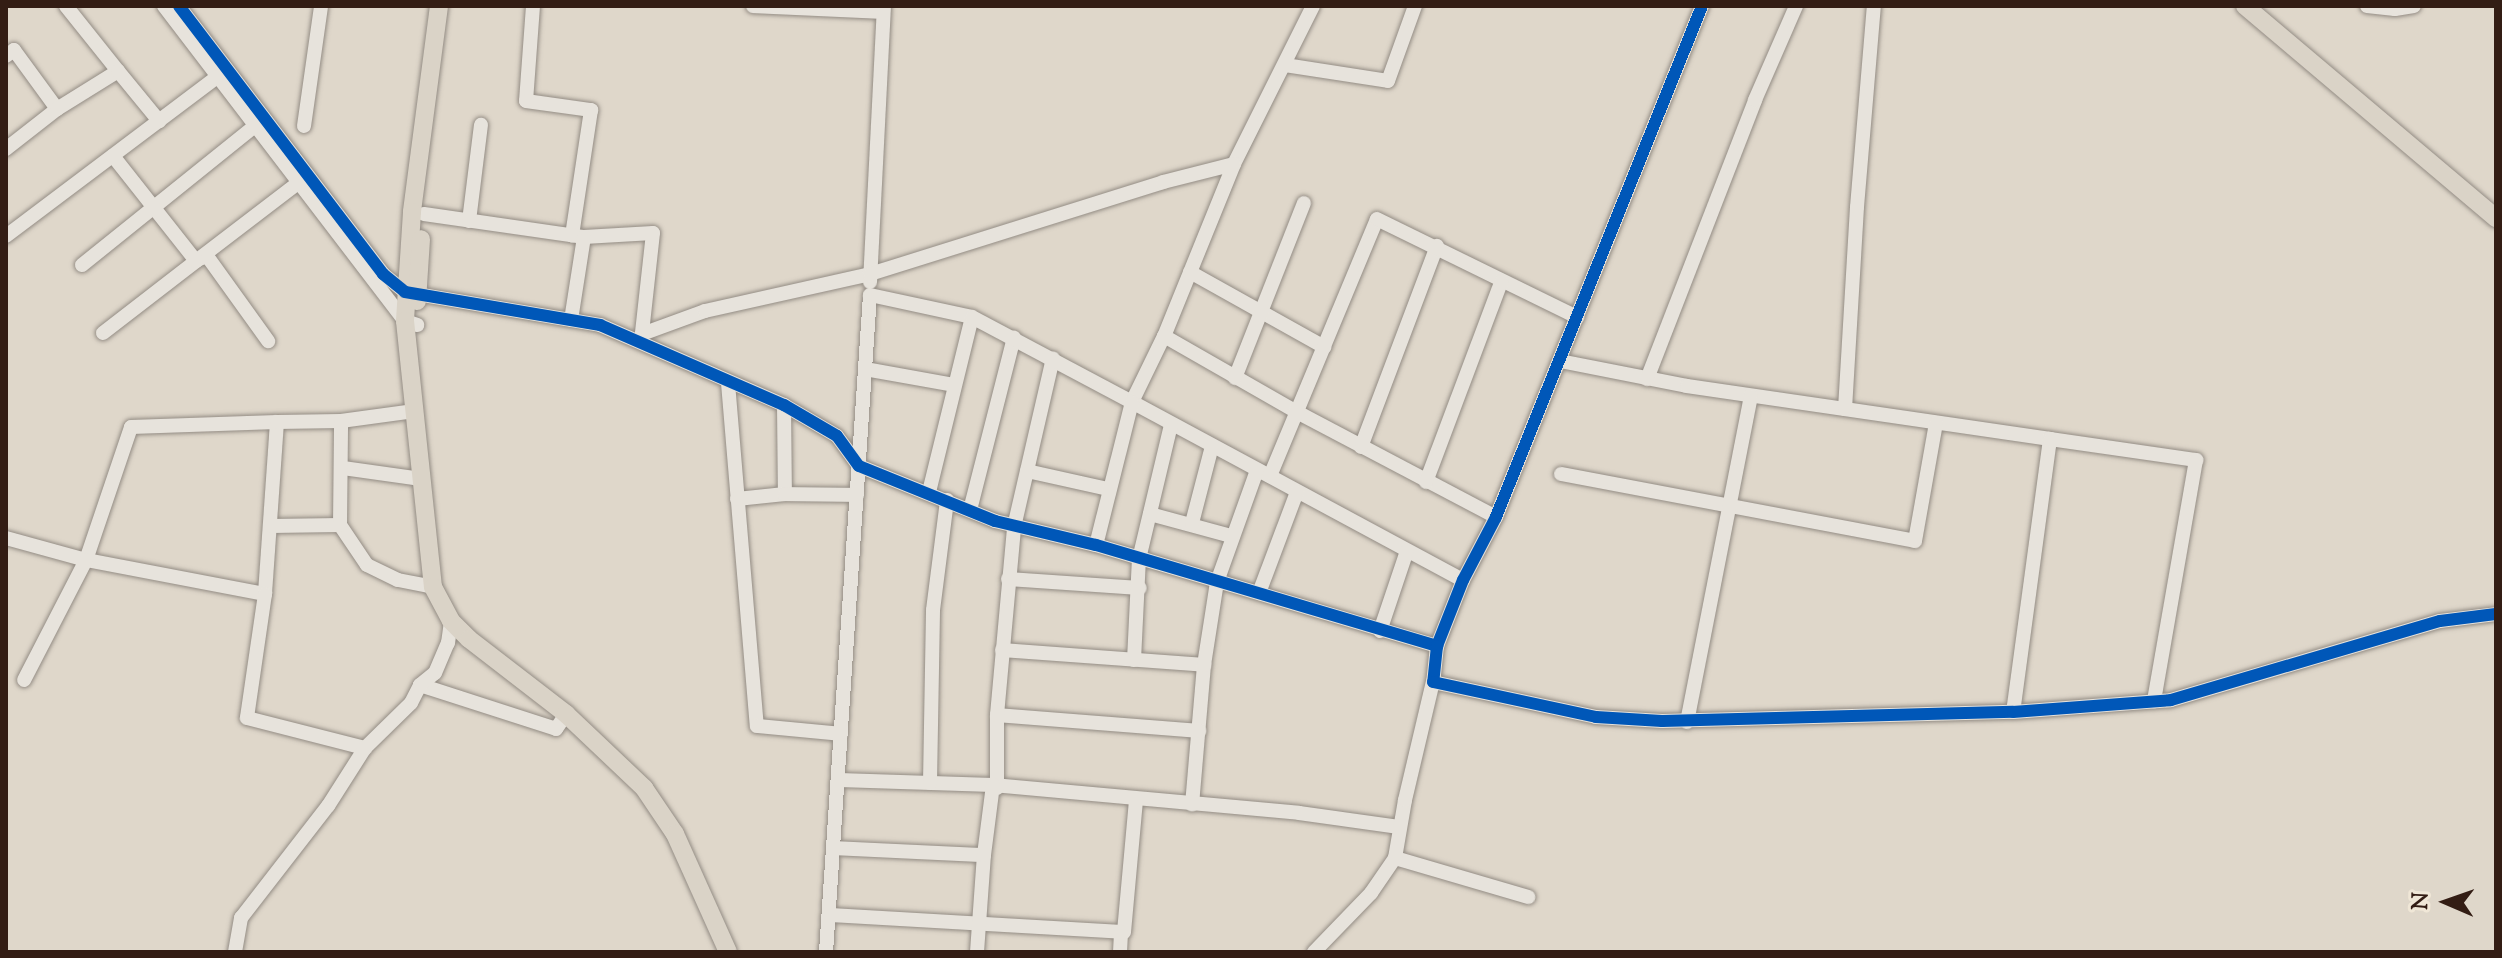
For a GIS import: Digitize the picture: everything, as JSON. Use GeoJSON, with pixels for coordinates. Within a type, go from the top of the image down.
{"type":"FeatureCollection","features":[{"type":"Feature","properties":{"kind":"main road"},"geometry":{"type":"LineString","coordinates":[[439,6],[411,294],[414,411],[433,587],[451,621],[469,639],[566,714],[632,773],[656,802],[675,834],[728,952]]}},
{"type":"Feature","properties":{"kind":"main road"},"geometry":{"type":"LineString","coordinates":[[411,294],[450,6]]}},
{"type":"Feature","properties":{"kind":"main road"},"geometry":{"type":"LineString","coordinates":[[2245,6],[2496,218]]}},
{"type":"Feature","properties":{"kind":"main road"},"geometry":{"type":"LineString","coordinates":[[411,323],[441,570],[450,600],[481,634],[573,705],[656,785],[683,827],[740,952]]}},
{"type":"Feature","properties":{"kind":"street"},"geometry":{"type":"LineString","coordinates":[[66,6],[159,121]]}},
{"type":"Feature","properties":{"kind":"street"},"geometry":{"type":"LineString","coordinates":[[164,6],[298,183],[411,323]]}},
{"type":"Feature","properties":{"kind":"street"},"geometry":{"type":"LineString","coordinates":[[179,6],[383,274],[411,294],[600,325],[641,339],[728,383],[784,405],[837,436],[859,466],[1014,527],[1096,545],[1437,646]]}},
{"type":"Feature","properties":{"kind":"street"},"geometry":{"type":"LineString","coordinates":[[304,126],[321,6]]}},
{"type":"Feature","properties":{"kind":"street"},"geometry":{"type":"LineString","coordinates":[[533,6],[526,101],[591,110],[571,320]]}},
{"type":"Feature","properties":{"kind":"street"},"geometry":{"type":"LineString","coordinates":[[753,6],[883,9],[870,295],[826,952]]}},
{"type":"Feature","properties":{"kind":"street"},"geometry":{"type":"LineString","coordinates":[[1096,545],[1132,402],[1164,336],[1234,164],[1313,6]]}},
{"type":"Feature","properties":{"kind":"street"},"geometry":{"type":"LineString","coordinates":[[1285,65],[1388,81],[1415,6]]}},
{"type":"Feature","properties":{"kind":"street"},"geometry":{"type":"LineString","coordinates":[[1314,952],[1371,893],[1395,858],[1399,827],[1433,682],[1437,646],[1463,580],[1496,517],[1702,6]]}},
{"type":"Feature","properties":{"kind":"street"},"geometry":{"type":"LineString","coordinates":[[1647,379],[1755,100],[1796,6]]}},
{"type":"Feature","properties":{"kind":"street"},"geometry":{"type":"LineString","coordinates":[[1845,409],[1857,207],[1874,6]]}},
{"type":"Feature","properties":{"kind":"street"},"geometry":{"type":"LineString","coordinates":[[2367,6],[2395,9],[2414,6]]}},
{"type":"Feature","properties":{"kind":"street"},"geometry":{"type":"LineString","coordinates":[[9,48],[57,109]]}},
{"type":"Feature","properties":{"kind":"street"},"geometry":{"type":"LineString","coordinates":[[6,149],[57,109],[118,71]]}},
{"type":"Feature","properties":{"kind":"street"},"geometry":{"type":"LineString","coordinates":[[6,236],[217,77]]}},
{"type":"Feature","properties":{"kind":"street"},"geometry":{"type":"LineString","coordinates":[[469,221],[481,125]]}},
{"type":"Feature","properties":{"kind":"street"},"geometry":{"type":"LineString","coordinates":[[82,265],[255,126]]}},
{"type":"Feature","properties":{"kind":"street"},"geometry":{"type":"LineString","coordinates":[[113,156],[196,261]]}},
{"type":"Feature","properties":{"kind":"street"},"geometry":{"type":"LineString","coordinates":[[641,339],[705,311],[870,274],[1163,182],[1234,164]]}},
{"type":"Feature","properties":{"kind":"street"},"geometry":{"type":"LineString","coordinates":[[103,333],[298,183]]}},
{"type":"Feature","properties":{"kind":"street"},"geometry":{"type":"LineString","coordinates":[[1235,378],[1304,203]]}},
{"type":"Feature","properties":{"kind":"street"},"geometry":{"type":"LineString","coordinates":[[424,214],[578,236],[653,233],[641,339]]}},
{"type":"Feature","properties":{"kind":"street"},"geometry":{"type":"LineString","coordinates":[[1192,804],[1204,665],[1217,582],[1231,536],[1295,411],[1377,219],[1577,317]]}},
{"type":"Feature","properties":{"kind":"street"},"geometry":{"type":"LineString","coordinates":[[1361,447],[1437,246]]}},
{"type":"Feature","properties":{"kind":"street"},"geometry":{"type":"LineString","coordinates":[[196,261],[207,256],[268,341]]}},
{"type":"Feature","properties":{"kind":"street"},"geometry":{"type":"LineString","coordinates":[[1190,272],[1324,347]]}},
{"type":"Feature","properties":{"kind":"street"},"geometry":{"type":"LineString","coordinates":[[1426,482],[1501,282]]}},
{"type":"Feature","properties":{"kind":"street"},"geometry":{"type":"LineString","coordinates":[[870,295],[972,317],[1463,580]]}},
{"type":"Feature","properties":{"kind":"street"},"geometry":{"type":"LineString","coordinates":[[929,492],[972,317]]}},
{"type":"Feature","properties":{"kind":"street"},"geometry":{"type":"LineString","coordinates":[[1164,336],[1361,447],[1496,517]]}},
{"type":"Feature","properties":{"kind":"street"},"geometry":{"type":"LineString","coordinates":[[970,510],[1014,338]]}},
{"type":"Feature","properties":{"kind":"street"},"geometry":{"type":"LineString","coordinates":[[977,952],[984,855],[995,786],[997,715],[1014,527],[1053,358]]}},
{"type":"Feature","properties":{"kind":"street"},"geometry":{"type":"LineString","coordinates":[[1560,361],[1751,396],[2196,460],[2154,701]]}},
{"type":"Feature","properties":{"kind":"street"},"geometry":{"type":"LineString","coordinates":[[865,369],[954,385]]}},
{"type":"Feature","properties":{"kind":"street"},"geometry":{"type":"LineString","coordinates":[[728,383],[757,726],[841,734]]}},
{"type":"Feature","properties":{"kind":"street"},"geometry":{"type":"LineString","coordinates":[[1687,722],[1751,396]]}},
{"type":"Feature","properties":{"kind":"street"},"geometry":{"type":"LineString","coordinates":[[784,405],[785,494]]}},
{"type":"Feature","properties":{"kind":"street"},"geometry":{"type":"LineString","coordinates":[[24,680],[86,560],[131,427],[341,421],[414,411]]}},
{"type":"Feature","properties":{"kind":"street"},"geometry":{"type":"LineString","coordinates":[[341,421],[343,468],[340,525],[367,565],[398,580],[433,587]]}},
{"type":"Feature","properties":{"kind":"street"},"geometry":{"type":"LineString","coordinates":[[277,422],[265,594],[247,718],[365,748]]}},
{"type":"Feature","properties":{"kind":"street"},"geometry":{"type":"LineString","coordinates":[[1561,474],[1915,541],[1936,423]]}},
{"type":"Feature","properties":{"kind":"street"},"geometry":{"type":"LineString","coordinates":[[1134,660],[1140,588],[1139,559],[1171,425]]}},
{"type":"Feature","properties":{"kind":"street"},"geometry":{"type":"LineString","coordinates":[[2013,712],[2050,439]]}},
{"type":"Feature","properties":{"kind":"street"},"geometry":{"type":"LineString","coordinates":[[1192,523],[1212,446]]}},
{"type":"Feature","properties":{"kind":"street"},"geometry":{"type":"LineString","coordinates":[[343,468],[421,479]]}},
{"type":"Feature","properties":{"kind":"street"},"geometry":{"type":"LineString","coordinates":[[1027,471],[1108,489]]}},
{"type":"Feature","properties":{"kind":"street"},"geometry":{"type":"LineString","coordinates":[[1259,593],[1297,492]]}},
{"type":"Feature","properties":{"kind":"street"},"geometry":{"type":"LineString","coordinates":[[737,499],[785,494],[857,495]]}},
{"type":"Feature","properties":{"kind":"street"},"geometry":{"type":"LineString","coordinates":[[930,783],[933,610],[947,500]]}},
{"type":"Feature","properties":{"kind":"street"},"geometry":{"type":"LineString","coordinates":[[1150,514],[1231,536]]}},
{"type":"Feature","properties":{"kind":"street"},"geometry":{"type":"LineString","coordinates":[[271,526],[340,525]]}},
{"type":"Feature","properties":{"kind":"street"},"geometry":{"type":"LineString","coordinates":[[6,538],[86,560],[265,594]]}},
{"type":"Feature","properties":{"kind":"street"},"geometry":{"type":"LineString","coordinates":[[1380,631],[1407,551]]}},
{"type":"Feature","properties":{"kind":"street"},"geometry":{"type":"LineString","coordinates":[[1008,579],[1140,588]]}},
{"type":"Feature","properties":{"kind":"street"},"geometry":{"type":"LineString","coordinates":[[1433,682],[1596,717],[1687,722],[2013,712],[2171,700],[2440,621],[2496,614]]}},
{"type":"Feature","properties":{"kind":"street"},"geometry":{"type":"LineString","coordinates":[[235,952],[241,918],[328,806],[365,748],[411,703],[420,685],[435,673],[448,643],[451,621]]}},
{"type":"Feature","properties":{"kind":"street"},"geometry":{"type":"LineString","coordinates":[[1002,650],[1204,665]]}},
{"type":"Feature","properties":{"kind":"street"},"geometry":{"type":"LineString","coordinates":[[420,685],[556,729],[566,714]]}},
{"type":"Feature","properties":{"kind":"street"},"geometry":{"type":"LineString","coordinates":[[997,715],[1199,731]]}},
{"type":"Feature","properties":{"kind":"street"},"geometry":{"type":"LineString","coordinates":[[839,780],[995,786],[1299,813],[1399,827]]}},
{"type":"Feature","properties":{"kind":"street"},"geometry":{"type":"LineString","coordinates":[[1120,952],[1136,800]]}},
{"type":"Feature","properties":{"kind":"street"},"geometry":{"type":"LineString","coordinates":[[834,848],[984,855]]}},
{"type":"Feature","properties":{"kind":"street"},"geometry":{"type":"LineString","coordinates":[[1395,858],[1528,897]]}},
{"type":"Feature","properties":{"kind":"street"},"geometry":{"type":"LineString","coordinates":[[829,915],[1121,932]]}},
{"type":"Feature","properties":{"kind":"cycle path"},"geometry":{"type":"LineString","coordinates":[[179,6],[383,274],[405,292],[600,325],[784,405],[837,436],[859,466],[995,521],[1096,545],[1437,646]]}},
{"type":"Feature","properties":{"kind":"cycle path"},"geometry":{"type":"LineString","coordinates":[[1702,6],[1496,517],[1463,580],[1437,646],[1433,682],[1596,717],[1662,721],[2013,712],[2171,700],[2440,621],[2496,614]]}}]}
